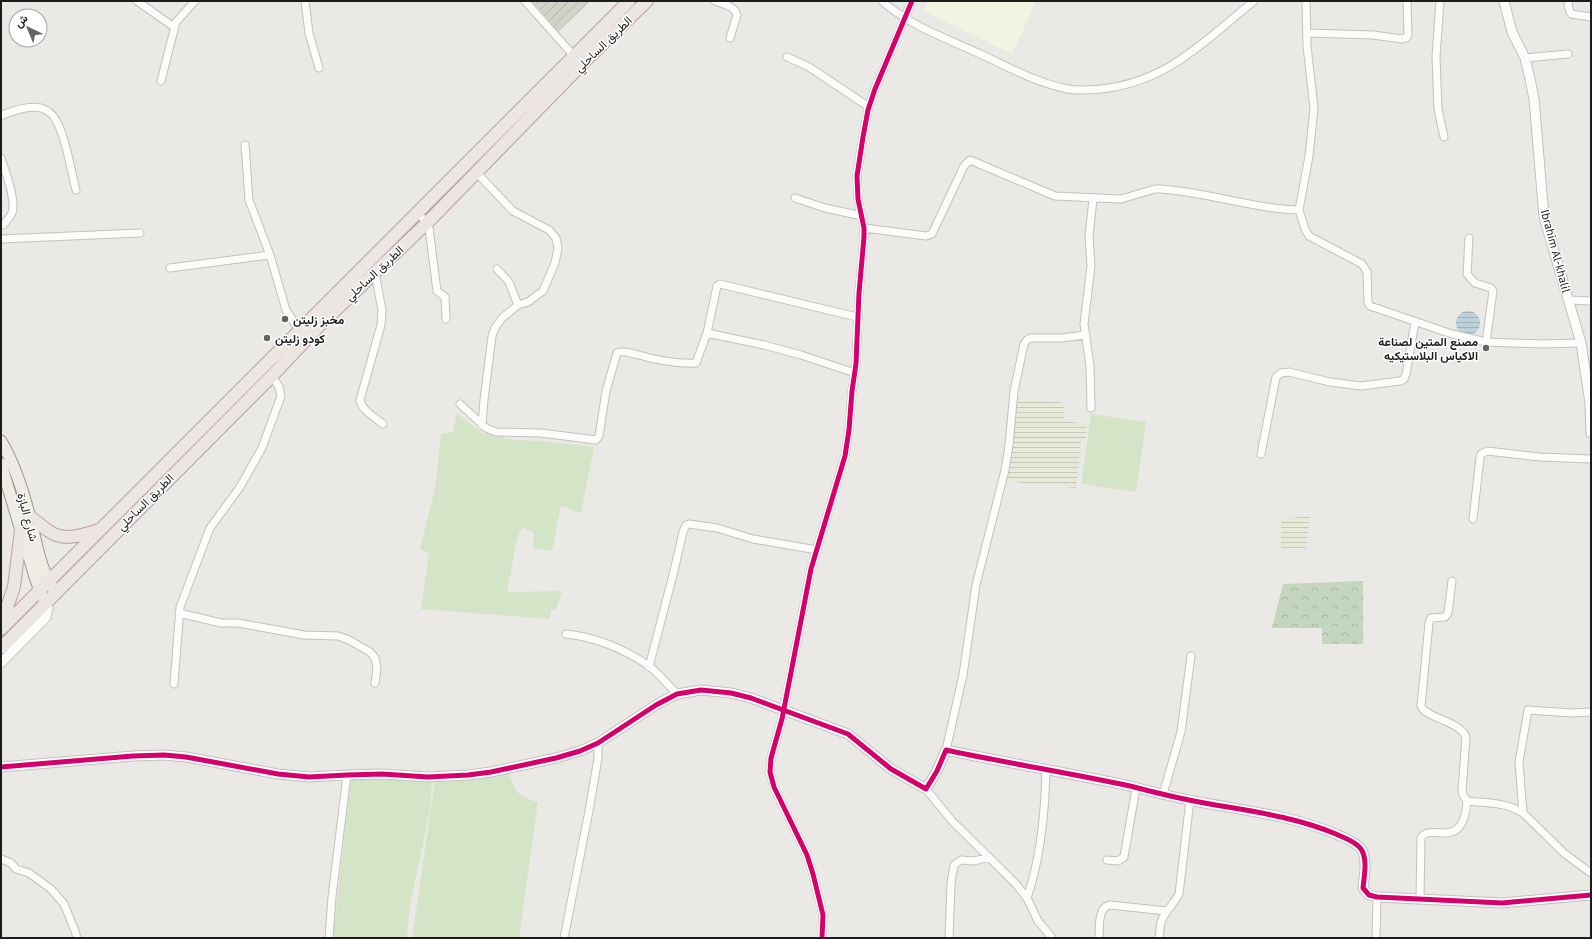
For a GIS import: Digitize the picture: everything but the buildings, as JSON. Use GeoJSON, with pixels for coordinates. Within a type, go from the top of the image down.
{"type":"FeatureCollection","features":[{"type":"Feature","properties":{"kind":"highway","name":"الطريق الساحلي"},"geometry":{"type":"LineString","coordinates":[[1,629],[352,276],[418,213],[573,55],[629,1]]}},
{"type":"Feature","properties":{"kind":"highway","name":"الطريق الساحلي"},"geometry":{"type":"LineString","coordinates":[[1,648],[272,376],[320,325],[427,223],[586,60],[647,1]]}},
{"type":"Feature","properties":{"kind":"highway"},"geometry":{"type":"LineString","coordinates":[[352,276],[360,286]]}},
{"type":"Feature","properties":{"kind":"highway"},"geometry":{"type":"LineString","coordinates":[[29,516],[54,534],[62,537],[70,537],[101,530]]}},
{"type":"Feature","properties":{"kind":"highway"},"geometry":{"type":"LineString","coordinates":[[1,625],[14,586],[21,530]]}},
{"type":"Feature","properties":{"kind":"main road","name":"شارع البازة"},"geometry":{"type":"LineString","coordinates":[[1,441],[9,455],[16,473],[43,571],[48,582],[56,593]]}},
{"type":"Feature","properties":{"kind":"main road","name":"شارع البازة"},"geometry":{"type":"LineString","coordinates":[[1,464],[40,591],[46,602]]}},
{"type":"Feature","properties":{"kind":"street"},"geometry":{"type":"LineString","coordinates":[[137,1],[174,27]]}},
{"type":"Feature","properties":{"kind":"street"},"geometry":{"type":"LineString","coordinates":[[161,81],[174,27],[180,17],[195,1]]}},
{"type":"Feature","properties":{"kind":"street"},"geometry":{"type":"LineString","coordinates":[[305,1],[309,33],[318,68]]}},
{"type":"Feature","properties":{"kind":"street"},"geometry":{"type":"LineString","coordinates":[[525,1],[573,55]]}},
{"type":"Feature","properties":{"kind":"street"},"geometry":{"type":"LineString","coordinates":[[715,1],[733,8],[736,11],[737,15],[730,38]]}},
{"type":"Feature","properties":{"kind":"street"},"geometry":{"type":"LineString","coordinates":[[882,1],[904,19],[1028,76],[1048,84],[1069,89],[1090,90],[1112,87],[1140,80],[1165,70],[1191,54],[1254,1]]}},
{"type":"Feature","properties":{"kind":"street"},"geometry":{"type":"LineString","coordinates":[[822,938],[823,914],[807,855],[774,787],[770,772],[771,758],[780,728],[782,710],[810,570],[845,456],[858,340],[857,317],[864,228],[858,199],[857,176],[862,137],[875,89],[912,1]]}},
{"type":"Feature","properties":{"kind":"street"},"geometry":{"type":"LineString","coordinates":[[1306,1],[1307,33],[1314,108],[1309,156],[1299,210],[1304,229],[1309,236],[1362,264],[1367,272],[1368,305],[1415,322],[1486,342],[1543,344],[1581,343]]}},
{"type":"Feature","properties":{"kind":"street"},"geometry":{"type":"LineString","coordinates":[[1307,33],[1372,35],[1402,39],[1406,38],[1408,35],[1407,1]]}},
{"type":"Feature","properties":{"kind":"street"},"geometry":{"type":"LineString","coordinates":[[1440,1],[1436,57],[1438,110],[1444,137]]}},
{"type":"Feature","properties":{"kind":"street","name":"Ibrahim Al-khalil"},"geometry":{"type":"LineString","coordinates":[[1504,1],[1512,32],[1525,58],[1534,99],[1544,217],[1554,256],[1569,300],[1581,343],[1590,403],[1591,433]]}},
{"type":"Feature","properties":{"kind":"street"},"geometry":{"type":"LineString","coordinates":[[1569,1],[1568,6],[1572,14],[1591,17]]}},
{"type":"Feature","properties":{"kind":"street"},"geometry":{"type":"LineString","coordinates":[[1525,58],[1568,54]]}},
{"type":"Feature","properties":{"kind":"street"},"geometry":{"type":"LineString","coordinates":[[787,57],[809,67],[869,107]]}},
{"type":"Feature","properties":{"kind":"street"},"geometry":{"type":"LineString","coordinates":[[1,114],[31,107],[42,108],[50,113],[57,122],[63,139],[76,190]]}},
{"type":"Feature","properties":{"kind":"street"},"geometry":{"type":"LineString","coordinates":[[245,145],[249,200],[270,255],[286,310],[299,330]]}},
{"type":"Feature","properties":{"kind":"street"},"geometry":{"type":"LineString","coordinates":[[1,158],[13,206],[11,215],[3,225],[1,225]]}},
{"type":"Feature","properties":{"kind":"street"},"geometry":{"type":"LineString","coordinates":[[864,228],[926,236],[932,234],[964,166],[970,160],[1055,196],[1121,199],[1154,189],[1161,189],[1214,196],[1286,210],[1299,210]]}},
{"type":"Feature","properties":{"kind":"street"},"geometry":{"type":"LineString","coordinates":[[476,172],[513,211],[549,230],[556,238],[558,248],[555,263],[543,291],[528,302],[518,305],[502,318],[495,328],[492,336],[482,425]]}},
{"type":"Feature","properties":{"kind":"street"},"geometry":{"type":"LineString","coordinates":[[795,198],[825,208],[862,216]]}},
{"type":"Feature","properties":{"kind":"street"},"geometry":{"type":"LineString","coordinates":[[1091,408],[1090,366],[1084,324],[1092,266],[1088,237],[1093,198]]}},
{"type":"Feature","properties":{"kind":"street"},"geometry":{"type":"LineString","coordinates":[[418,213],[427,223],[430,233],[437,291],[445,297],[446,319]]}},
{"type":"Feature","properties":{"kind":"street"},"geometry":{"type":"LineString","coordinates":[[1,239],[140,233]]}},
{"type":"Feature","properties":{"kind":"street"},"geometry":{"type":"LineString","coordinates":[[1469,238],[1467,274],[1475,283],[1491,288],[1494,291],[1486,342]]}},
{"type":"Feature","properties":{"kind":"street"},"geometry":{"type":"LineString","coordinates":[[170,268],[270,255]]}},
{"type":"Feature","properties":{"kind":"street"},"geometry":{"type":"LineString","coordinates":[[497,269],[510,282],[518,305]]}},
{"type":"Feature","properties":{"kind":"street"},"geometry":{"type":"LineString","coordinates":[[375,273],[382,310],[381,325],[360,400],[364,409],[383,424]]}},
{"type":"Feature","properties":{"kind":"street"},"geometry":{"type":"LineString","coordinates":[[460,404],[482,425],[496,432],[541,433],[584,440],[596,440],[599,436],[606,391],[617,353],[625,351],[652,360],[690,365],[696,364],[707,333],[717,286],[720,284],[857,317]]}},
{"type":"Feature","properties":{"kind":"street"},"geometry":{"type":"LineString","coordinates":[[1569,300],[1591,301]]}},
{"type":"Feature","properties":{"kind":"street"},"geometry":{"type":"LineString","coordinates":[[1261,454],[1276,376],[1281,373],[1289,372],[1330,382],[1361,386],[1400,381],[1404,379],[1406,374],[1415,322]]}},
{"type":"Feature","properties":{"kind":"street"},"geometry":{"type":"LineString","coordinates":[[707,333],[764,345],[801,355],[855,373]]}},
{"type":"Feature","properties":{"kind":"street"},"geometry":{"type":"LineString","coordinates":[[926,789],[937,771],[946,750],[963,676],[979,573],[1005,470],[1014,391],[1024,344],[1027,340],[1032,338],[1061,338],[1086,335]]}},
{"type":"Feature","properties":{"kind":"street"},"geometry":{"type":"LineString","coordinates":[[174,684],[179,613],[189,580],[210,528],[240,487],[262,448],[281,396],[279,387],[272,376]]}},
{"type":"Feature","properties":{"kind":"street"},"geometry":{"type":"LineString","coordinates":[[1473,519],[1480,458],[1484,452],[1487,451],[1540,457],[1591,460]]}},
{"type":"Feature","properties":{"kind":"street"},"geometry":{"type":"LineString","coordinates":[[649,667],[686,525],[693,524],[716,528],[753,539],[816,550]]}},
{"type":"Feature","properties":{"kind":"street"},"geometry":{"type":"LineString","coordinates":[[1452,581],[1448,613],[1445,616],[1432,618],[1429,623],[1421,706],[1425,712],[1449,723],[1464,733],[1466,737],[1462,790],[1463,795],[1468,801],[1507,805],[1523,813],[1565,854],[1591,873]]}},
{"type":"Feature","properties":{"kind":"street"},"geometry":{"type":"LineString","coordinates":[[1,663],[46,617],[48,608],[46,602]]}},
{"type":"Feature","properties":{"kind":"street"},"geometry":{"type":"LineString","coordinates":[[179,613],[220,623],[251,625],[304,635],[338,636],[349,640],[370,652],[375,658],[377,668],[375,683]]}},
{"type":"Feature","properties":{"kind":"street"},"geometry":{"type":"LineString","coordinates":[[566,634],[579,635],[599,641],[628,653],[649,667],[678,694]]}},
{"type":"Feature","properties":{"kind":"street"},"geometry":{"type":"LineString","coordinates":[[1164,794],[1181,732],[1191,656]]}},
{"type":"Feature","properties":{"kind":"street"},"geometry":{"type":"LineString","coordinates":[[1,766],[132,756],[164,756],[186,757],[278,774],[309,777],[382,774],[428,777],[468,775],[490,772],[556,758],[580,751],[598,742],[656,705],[678,694],[701,690],[719,692],[751,698],[848,734],[891,769],[926,789],[952,821],[1016,884],[1027,898],[1038,921],[1052,938]]}},
{"type":"Feature","properties":{"kind":"street"},"geometry":{"type":"LineString","coordinates":[[1523,813],[1519,762],[1528,710],[1572,713],[1591,712]]}},
{"type":"Feature","properties":{"kind":"street"},"geometry":{"type":"LineString","coordinates":[[564,938],[589,811],[598,758],[598,742]]}},
{"type":"Feature","properties":{"kind":"street"},"geometry":{"type":"LineString","coordinates":[[946,750],[1190,800],[1282,816],[1326,830],[1354,843],[1362,850],[1365,866],[1363,888],[1369,895],[1377,897],[1502,903],[1591,895]]}},
{"type":"Feature","properties":{"kind":"street"},"geometry":{"type":"LineString","coordinates":[[1027,898],[1033,880],[1042,829],[1046,770]]}},
{"type":"Feature","properties":{"kind":"street"},"geometry":{"type":"LineString","coordinates":[[329,938],[332,897],[347,775]]}},
{"type":"Feature","properties":{"kind":"street"},"geometry":{"type":"LineString","coordinates":[[1107,860],[1118,862],[1124,857],[1136,788]]}},
{"type":"Feature","properties":{"kind":"street"},"geometry":{"type":"LineString","coordinates":[[1159,938],[1161,922],[1179,894],[1190,800]]}},
{"type":"Feature","properties":{"kind":"street"},"geometry":{"type":"LineString","coordinates":[[1420,899],[1421,838],[1424,833],[1427,832],[1448,834],[1457,830],[1466,813],[1468,801]]}},
{"type":"Feature","properties":{"kind":"street"},"geometry":{"type":"LineString","coordinates":[[949,938],[954,865],[961,860],[974,861],[990,857]]}},
{"type":"Feature","properties":{"kind":"street"},"geometry":{"type":"LineString","coordinates":[[1,859],[11,863],[16,869],[29,873],[51,889],[64,904],[77,938]]}},
{"type":"Feature","properties":{"kind":"street"},"geometry":{"type":"LineString","coordinates":[[1376,938],[1377,897]]}},
{"type":"Feature","properties":{"kind":"street"},"geometry":{"type":"LineString","coordinates":[[1099,938],[1102,911],[1106,906],[1167,911]]}},
{"type":"Feature","properties":{"kind":"shaded area"},"geometry":{"type":"Polygon","coordinates":[[[532,1],[590,1],[558,32],[532,1]]]}},
{"type":"Feature","properties":{"kind":"shaded area"},"geometry":{"type":"Polygon","coordinates":[[[929,1],[1036,1],[1012,54],[924,11],[929,1]]]}},
{"type":"Feature","properties":{"kind":"shaded area"},"geometry":{"type":"Polygon","coordinates":[[[1014,397],[1065,403],[1063,421],[1087,424],[1086,437],[1081,442],[1076,488],[1004,481],[1014,397]]]}},
{"type":"Feature","properties":{"kind":"shaded area"},"geometry":{"type":"Polygon","coordinates":[[[1310,516],[1306,548],[1281,548],[1281,519],[1310,516]]]}},
{"type":"Feature","properties":{"kind":"green space"},"geometry":{"type":"Polygon","coordinates":[[[457,413],[482,433],[515,440],[544,441],[594,447],[581,513],[561,506],[552,551],[533,548],[534,533],[522,527],[517,539],[507,592],[562,591],[556,609],[551,610],[550,619],[421,609],[429,554],[420,549],[435,489],[441,434],[453,432],[457,413]]]}},
{"type":"Feature","properties":{"kind":"green space"},"geometry":{"type":"Polygon","coordinates":[[[1091,414],[1146,422],[1136,492],[1081,484],[1091,414]]]}},
{"type":"Feature","properties":{"kind":"green space"},"geometry":{"type":"Polygon","coordinates":[[[1363,581],[1363,644],[1322,644],[1322,628],[1272,628],[1283,584],[1363,581]]]}},
{"type":"Feature","properties":{"kind":"green space"},"geometry":{"type":"Polygon","coordinates":[[[508,772],[515,789],[521,795],[525,798],[538,802],[519,938],[412,938],[435,781],[508,772]]]}},
{"type":"Feature","properties":{"kind":"green space"},"geometry":{"type":"Polygon","coordinates":[[[351,777],[432,780],[430,808],[410,907],[407,938],[333,938],[351,777]]]}},
{"type":"Feature","properties":{"kind":"water"},"geometry":{"type":"Polygon","coordinates":[[[1468,311],[1476,315],[1480,323],[1476,331],[1468,335],[1460,331],[1456,323],[1460,315],[1468,311]]]}},
{"type":"Feature","properties":{"kind":"cycle path"},"geometry":{"type":"LineString","coordinates":[[822,938],[823,915],[813,874],[807,855],[774,787],[770,772],[771,758],[782,719],[811,569],[845,456],[849,430],[856,364],[859,293],[864,237],[864,228],[858,199],[857,176],[868,110],[875,89],[912,1]]}},
{"type":"Feature","properties":{"kind":"cycle path"},"geometry":{"type":"LineString","coordinates":[[1,767],[133,756],[164,755],[186,757],[278,774],[309,777],[382,774],[428,777],[468,775],[491,772],[556,758],[580,751],[598,743],[656,705],[677,694],[701,690],[731,693],[751,698],[848,734],[891,769],[926,789],[937,771],[946,750],[1107,781],[1189,800],[1263,813],[1318,827],[1349,840],[1361,849],[1365,863],[1363,888],[1369,895],[1377,897],[1502,903],[1591,895]]}},
{"type":"Feature","properties":{"kind":"place","name":"مخبز زليتن"},"geometry":{"type":"Point","coordinates":[285,319]}},
{"type":"Feature","properties":{"kind":"place","name":"كودو زليتن"},"geometry":{"type":"Point","coordinates":[267,338]}},
{"type":"Feature","properties":{"kind":"place","name":"مصنع المتين لصناعة الاكياس البلاستيكيه"},"geometry":{"type":"Point","coordinates":[1486,348]}}]}
